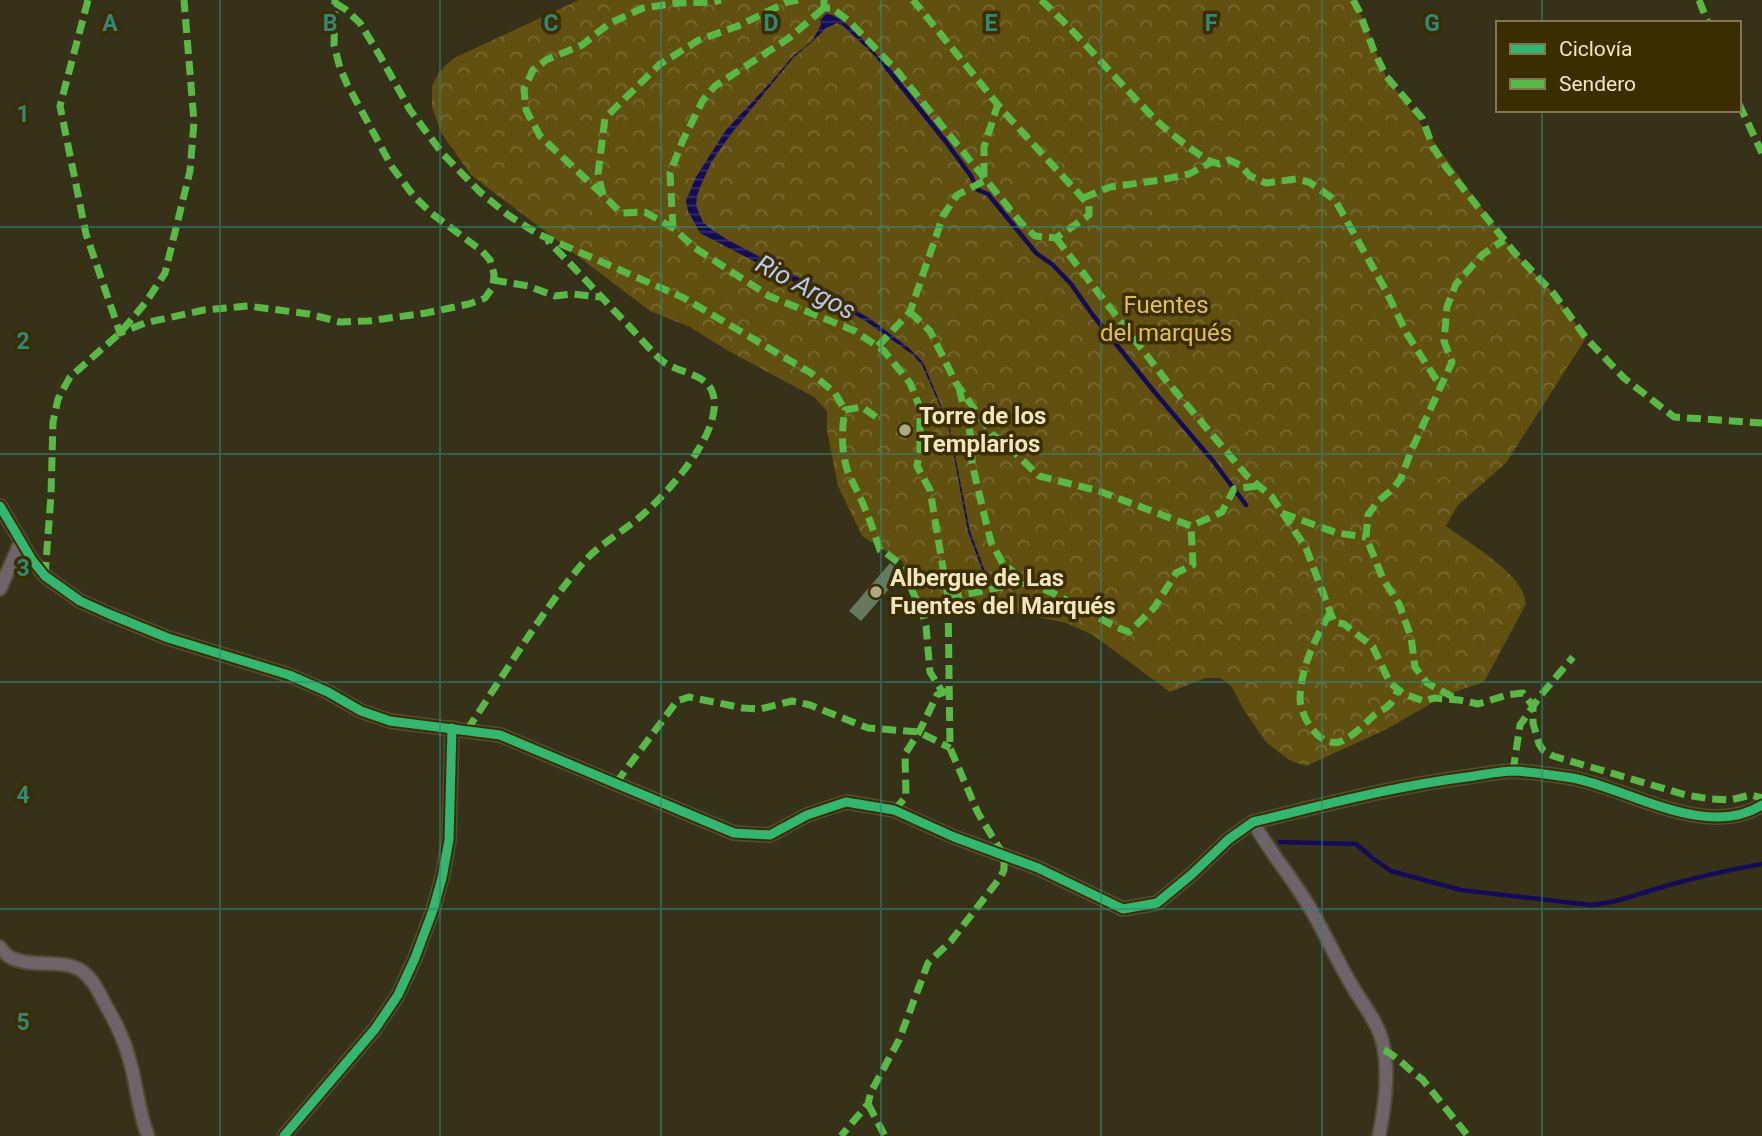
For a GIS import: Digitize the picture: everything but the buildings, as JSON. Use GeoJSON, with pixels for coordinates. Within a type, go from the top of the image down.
{"type":"FeatureCollection","features":[{"type":"Feature","properties":{"kind":"street"},"geometry":{"type":"LineString","coordinates":[[0,506],[32,561],[45,576],[80,601],[168,638],[289,675],[328,692],[361,711],[390,721],[500,735],[734,832],[770,835],[807,815],[846,802],[894,810],[954,837],[1038,868],[1123,909],[1157,903],[1229,839],[1253,822],[1437,780],[1513,771],[1574,778],[1680,812],[1707,817],[1748,813],[1762,805]]}},
{"type":"Feature","properties":{"kind":"street"},"geometry":{"type":"LineString","coordinates":[[0,589],[20,541]]}},
{"type":"Feature","properties":{"kind":"street"},"geometry":{"type":"LineString","coordinates":[[284,1136],[374,1029],[398,995],[415,958],[439,889],[449,840],[452,728]]}},
{"type":"Feature","properties":{"kind":"street"},"geometry":{"type":"LineString","coordinates":[[1253,822],[1309,906],[1379,1030],[1386,1084],[1379,1136]]}},
{"type":"Feature","properties":{"kind":"street"},"geometry":{"type":"LineString","coordinates":[[0,947],[11,958],[36,965],[61,965],[79,969],[95,985],[129,1056],[148,1136]]}},
{"type":"Feature","properties":{"kind":"path"},"geometry":{"type":"LineString","coordinates":[[923,615],[948,598]]}},
{"type":"Feature","properties":{"kind":"green space","name":"Fuentes del marqués"},"geometry":{"type":"Polygon","coordinates":[[[579,0],[1353,0],[1386,76],[1514,252],[1554,294],[1586,338],[1506,463],[1458,505],[1446,526],[1500,566],[1518,584],[1525,597],[1526,604],[1484,682],[1446,695],[1385,730],[1306,766],[1289,760],[1266,742],[1232,687],[1221,678],[1205,678],[1170,692],[1093,635],[1066,623],[948,598],[921,612],[902,561],[862,536],[838,486],[827,431],[827,411],[814,397],[690,327],[650,311],[471,175],[442,134],[432,107],[432,86],[439,72],[454,58],[579,0]]]}},
{"type":"Feature","properties":{"kind":"water","name":"Rio Argos"},"geometry":{"type":"Polygon","coordinates":[[[827,13],[853,29],[889,69],[887,71],[842,25],[837,23],[826,28],[813,41],[793,58],[731,134],[712,161],[700,187],[696,206],[703,222],[711,229],[869,318],[923,362],[949,424],[970,531],[992,590],[968,532],[948,424],[922,365],[913,355],[867,322],[700,233],[688,211],[686,201],[696,177],[726,130],[792,57],[812,41],[821,25],[820,20],[827,13]]]}},
{"type":"Feature","properties":{"kind":"waterway"},"geometry":{"type":"LineString","coordinates":[[886,67],[946,142],[978,190],[988,194],[1036,253],[1053,265],[1071,284],[1092,314],[1246,505]]}},
{"type":"Feature","properties":{"kind":"waterway"},"geometry":{"type":"LineString","coordinates":[[1280,842],[1356,844],[1391,871],[1461,890],[1590,905],[1617,901],[1672,884],[1762,864]]}},
{"type":"Feature","properties":{"kind":"marked path"},"geometry":{"type":"LineString","coordinates":[[88,0],[60,106],[86,234],[120,333],[145,323],[204,310],[248,306],[309,314],[340,322],[368,321],[426,313],[485,298],[493,287],[494,274],[490,260],[431,213],[413,195],[392,167],[347,84],[334,45],[335,0]]}},
{"type":"Feature","properties":{"kind":"marked path"},"geometry":{"type":"LineString","coordinates":[[45,576],[53,422],[58,399],[70,377],[120,333],[146,302],[165,273],[190,171],[194,122],[184,0]]}},
{"type":"Feature","properties":{"kind":"marked path"},"geometry":{"type":"LineString","coordinates":[[603,195],[540,136],[526,110],[524,89],[533,70],[546,60],[582,45],[610,23],[643,8],[721,0]]}},
{"type":"Feature","properties":{"kind":"marked path"},"geometry":{"type":"LineString","coordinates":[[798,0],[787,2],[738,26],[699,40],[660,64],[605,118],[598,174],[603,195],[621,213],[645,212],[673,228],[695,248],[769,296],[855,331],[884,351],[910,383],[920,408],[920,449],[917,466],[930,490],[948,598],[950,748],[978,813],[1004,856],[1004,870],[951,941],[928,963],[899,1040],[871,1092],[868,1104],[841,1136]]}},
{"type":"Feature","properties":{"kind":"marked path"},"geometry":{"type":"LineString","coordinates":[[824,0],[824,8],[832,8],[849,21],[898,72],[1021,223],[1035,236],[1056,238],[1089,215],[1089,205],[1003,111],[913,0]]}},
{"type":"Feature","properties":{"kind":"marked path"},"geometry":{"type":"LineString","coordinates":[[1041,0],[1156,120],[1207,160],[1219,164],[1229,160],[1240,165],[1250,176],[1266,183],[1296,179],[1309,182],[1335,200],[1407,334],[1441,387]]}},
{"type":"Feature","properties":{"kind":"marked path"},"geometry":{"type":"LineString","coordinates":[[1353,0],[1386,76],[1422,118],[1433,147],[1446,167],[1514,252],[1554,294],[1586,338],[1624,378],[1674,417],[1762,423]]}},
{"type":"Feature","properties":{"kind":"marked path"},"geometry":{"type":"LineString","coordinates":[[1699,0],[1707,21]]}},
{"type":"Feature","properties":{"kind":"marked path"},"geometry":{"type":"LineString","coordinates":[[335,3],[360,23],[410,110],[442,153],[480,192],[508,215],[538,234],[684,298],[811,373],[835,393],[845,410]]}},
{"type":"Feature","properties":{"kind":"marked path"},"geometry":{"type":"LineString","coordinates":[[673,228],[670,173],[703,100],[715,86],[789,38],[824,8]]}},
{"type":"Feature","properties":{"kind":"marked path"},"geometry":{"type":"LineString","coordinates":[[984,177],[984,147],[998,104]]}},
{"type":"Feature","properties":{"kind":"marked path"},"geometry":{"type":"LineString","coordinates":[[1741,108],[1762,153]]}},
{"type":"Feature","properties":{"kind":"marked path"},"geometry":{"type":"LineString","coordinates":[[1083,198],[1110,187],[1189,174],[1212,162]]}},
{"type":"Feature","properties":{"kind":"marked path"},"geometry":{"type":"LineString","coordinates":[[878,346],[910,312],[943,216],[957,195],[986,180]]}},
{"type":"Feature","properties":{"kind":"marked path"},"geometry":{"type":"LineString","coordinates":[[1056,238],[1165,379],[1247,476],[1272,497],[1306,548],[1334,622],[1344,624],[1373,647],[1390,683],[1404,694],[1424,701],[1434,698],[1478,704],[1523,693],[1533,706],[1533,723],[1539,744],[1553,756],[1686,795],[1730,800],[1751,795],[1762,798]]}},
{"type":"Feature","properties":{"kind":"marked path"},"geometry":{"type":"LineString","coordinates":[[467,730],[536,624],[582,564],[602,545],[640,517],[678,478],[702,444],[714,409],[713,394],[706,382],[661,360],[547,240]]}},
{"type":"Feature","properties":{"kind":"marked path"},"geometry":{"type":"LineString","coordinates":[[1453,697],[1427,683],[1415,667],[1411,637],[1399,604],[1383,579],[1366,537],[1368,515],[1401,478],[1452,362],[1444,341],[1447,307],[1456,284],[1482,255],[1504,240]]}},
{"type":"Feature","properties":{"kind":"marked path"},"geometry":{"type":"LineString","coordinates":[[493,280],[528,286],[555,296],[573,294],[601,297]]}},
{"type":"Feature","properties":{"kind":"marked path"},"geometry":{"type":"LineString","coordinates":[[910,312],[930,331],[956,383],[992,434],[1039,476],[1099,491],[1191,526],[1222,512],[1234,489],[1258,486]]}},
{"type":"Feature","properties":{"kind":"marked path"},"geometry":{"type":"LineString","coordinates":[[959,388],[972,441],[972,463],[991,542],[1003,564],[1027,582],[1129,632],[1154,608],[1176,573],[1193,565],[1191,526]]}},
{"type":"Feature","properties":{"kind":"marked path"},"geometry":{"type":"LineString","coordinates":[[876,417],[862,407],[845,410],[845,463],[880,550],[900,564],[923,615],[930,672],[943,693]]}},
{"type":"Feature","properties":{"kind":"marked path"},"geometry":{"type":"LineString","coordinates":[[1282,513],[1337,533],[1366,537]]}},
{"type":"Feature","properties":{"kind":"marked path"},"geometry":{"type":"LineString","coordinates":[[948,598],[1027,582]]}},
{"type":"Feature","properties":{"kind":"marked path"},"geometry":{"type":"LineString","coordinates":[[1330,613],[1310,654],[1301,687],[1303,713],[1317,735],[1331,742],[1348,738],[1388,706],[1398,689]]}},
{"type":"Feature","properties":{"kind":"marked path"},"geometry":{"type":"LineString","coordinates":[[1513,771],[1520,725],[1573,657]]}},
{"type":"Feature","properties":{"kind":"marked path"},"geometry":{"type":"LineString","coordinates":[[894,810],[906,797],[905,754],[937,695],[947,691]]}},
{"type":"Feature","properties":{"kind":"marked path"},"geometry":{"type":"LineString","coordinates":[[616,783],[677,701],[689,697],[760,709],[792,701],[810,705],[868,728],[919,732],[950,748]]}},
{"type":"Feature","properties":{"kind":"marked path"},"geometry":{"type":"LineString","coordinates":[[1384,1050],[1422,1079],[1468,1136]]}},
{"type":"Feature","properties":{"kind":"marked path"},"geometry":{"type":"LineString","coordinates":[[868,1104],[885,1136]]}},
{"type":"Feature","properties":{"kind":"cycle path"},"geometry":{"type":"LineString","coordinates":[[0,506],[32,560],[45,576],[80,601],[168,638],[289,675],[328,692],[361,711],[390,721],[500,735],[734,833],[770,835],[807,815],[846,802],[894,810],[954,837],[1038,868],[1123,909],[1157,903],[1229,839],[1253,822],[1413,785],[1521,771],[1573,778],[1693,815],[1717,817],[1740,814],[1762,805]]}},
{"type":"Feature","properties":{"kind":"cycle path"},"geometry":{"type":"LineString","coordinates":[[284,1136],[375,1029],[398,995],[415,958],[433,910],[449,840],[452,728]]}},
{"type":"Feature","properties":{"kind":"place","name":"Torre de los Templarios"},"geometry":{"type":"Point","coordinates":[905,430]}},
{"type":"Feature","properties":{"kind":"place","name":"Albergue de Las Fuentes del Marqués"},"geometry":{"type":"Point","coordinates":[876,592]}}]}
